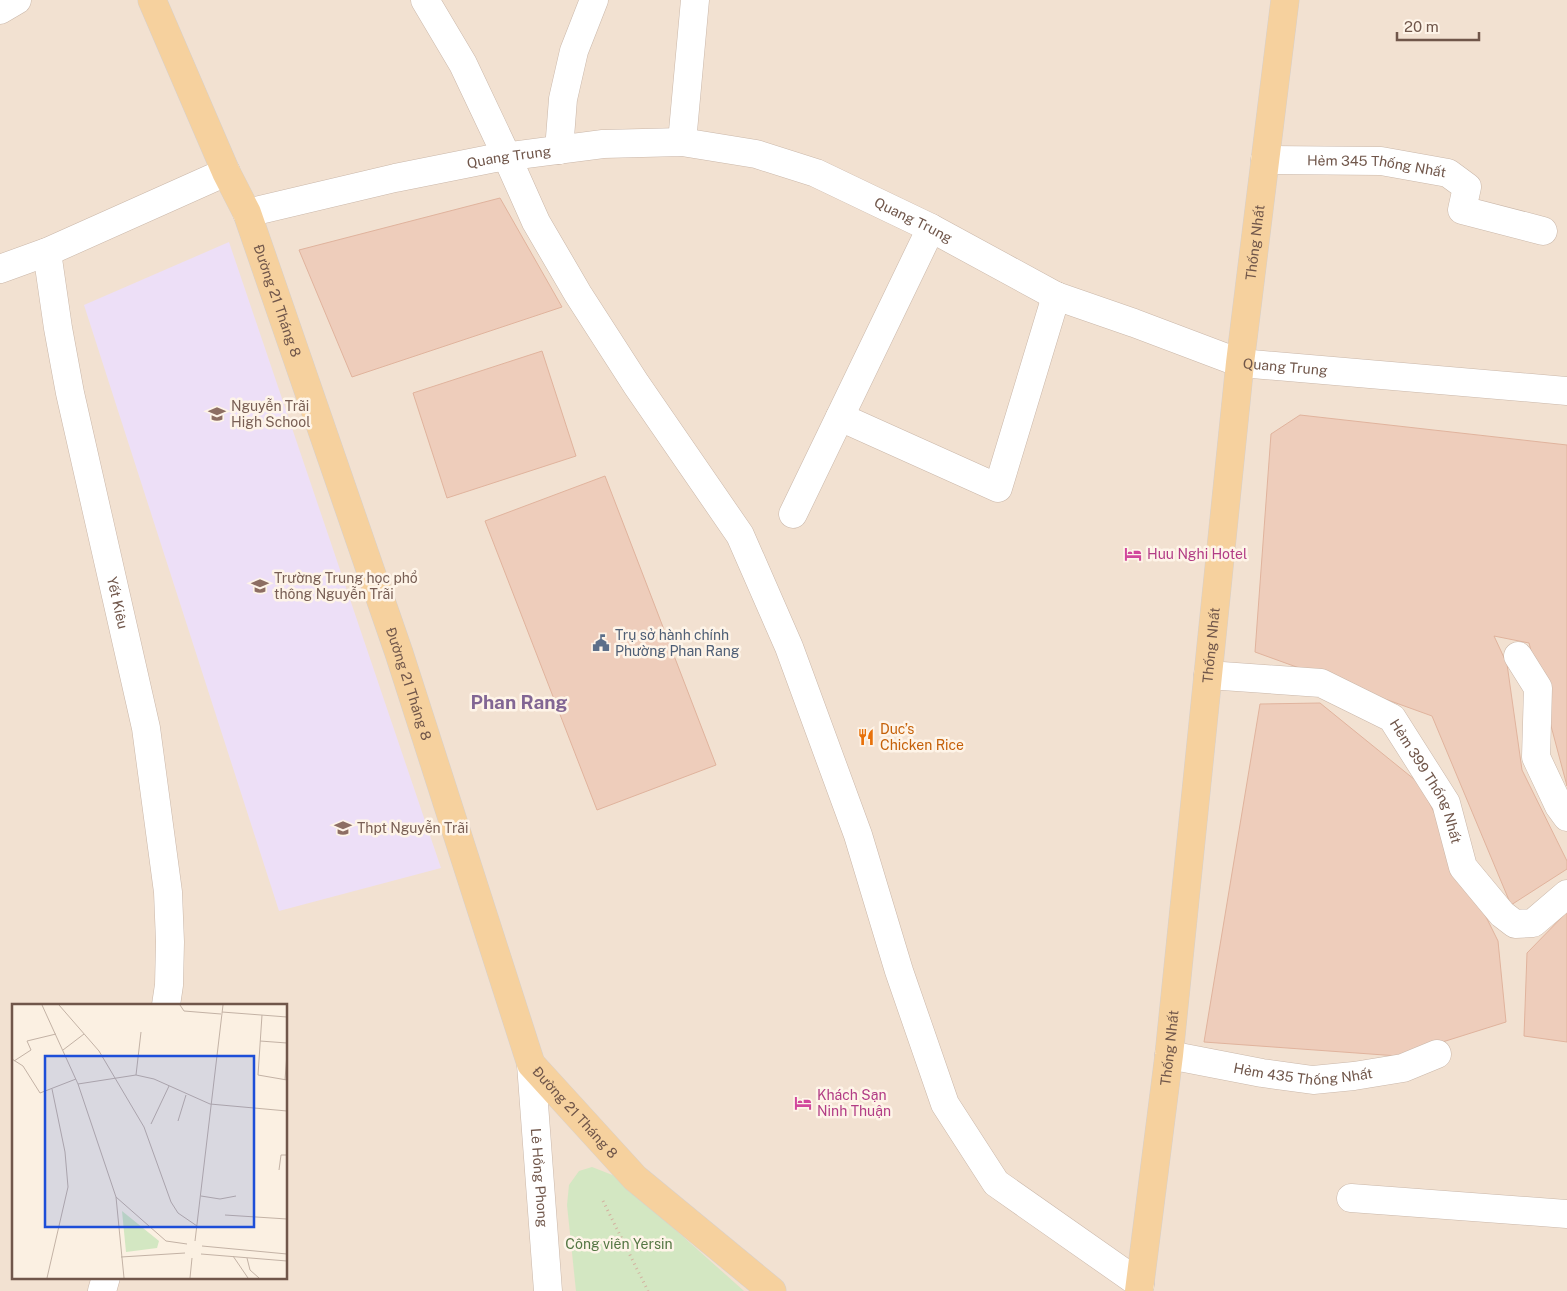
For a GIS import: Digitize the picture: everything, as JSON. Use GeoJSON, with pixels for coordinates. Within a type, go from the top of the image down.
{"type":"FeatureCollection","features":[{"type":"Feature","properties":{"kind":"main road","name":"Đường 21 Tháng 8"},"geometry":{"type":"LineString","coordinates":[[152,0],[226,172],[247,213],[396,644],[531,1064],[635,1178],[772,1291]]}},
{"type":"Feature","properties":{"kind":"main road","name":"Thống Nhất"},"geometry":{"type":"LineString","coordinates":[[1140,1287],[1169,1055],[1240,363],[1285,0]]}},
{"type":"Feature","properties":{"kind":"street"},"geometry":{"type":"LineString","coordinates":[[0,10],[17,0]]}},
{"type":"Feature","properties":{"kind":"street"},"geometry":{"type":"LineString","coordinates":[[425,0],[463,64],[501,157],[578,294],[636,384],[740,535],[789,647],[858,835],[899,971],[945,1104],[996,1183],[1140,1287]]}},
{"type":"Feature","properties":{"kind":"street"},"geometry":{"type":"LineString","coordinates":[[558,150],[563,99],[574,51],[594,0]]}},
{"type":"Feature","properties":{"kind":"street"},"geometry":{"type":"LineString","coordinates":[[682,142],[696,0]]}},
{"type":"Feature","properties":{"kind":"street","name":"Quang Trung"},"geometry":{"type":"LineString","coordinates":[[247,213],[395,178],[501,157],[603,144],[682,142],[756,154],[816,174],[931,228],[1056,296],[1240,363],[1567,391]]}},
{"type":"Feature","properties":{"kind":"street","name":"Hẻm 345 Thống Nhất"},"geometry":{"type":"LineString","coordinates":[[1265,160],[1381,161],[1448,174],[1467,187],[1462,210],[1543,231]]}},
{"type":"Feature","properties":{"kind":"street"},"geometry":{"type":"LineString","coordinates":[[0,269],[47,252],[226,172]]}},
{"type":"Feature","properties":{"kind":"street"},"geometry":{"type":"LineString","coordinates":[[793,514],[931,228]]}},
{"type":"Feature","properties":{"kind":"street","name":"Yết Kiêu"},"geometry":{"type":"LineString","coordinates":[[47,252],[70,393],[146,728],[168,892],[170,942],[169,985],[166,1004]]}},
{"type":"Feature","properties":{"kind":"street"},"geometry":{"type":"LineString","coordinates":[[840,417],[998,488],[1056,296]]}},
{"type":"Feature","properties":{"kind":"street"},"geometry":{"type":"LineString","coordinates":[[1518,656],[1538,688],[1536,757],[1559,806],[1567,817]]}},
{"type":"Feature","properties":{"kind":"street","name":"Hẻm 399 Thống Nhất"},"geometry":{"type":"LineString","coordinates":[[1208,675],[1321,683],[1392,718],[1446,803],[1463,867],[1502,914],[1515,924],[1533,923],[1567,894]]}},
{"type":"Feature","properties":{"kind":"street","name":"Hẻm 435 Thống Nhất"},"geometry":{"type":"LineString","coordinates":[[1169,1055],[1262,1073],[1313,1080],[1403,1068],[1437,1054]]}},
{"type":"Feature","properties":{"kind":"street","name":"Lê Hồng Phong"},"geometry":{"type":"LineString","coordinates":[[531,1064],[548,1291]]}},
{"type":"Feature","properties":{"kind":"street"},"geometry":{"type":"LineString","coordinates":[[1351,1198],[1567,1214]]}},
{"type":"Feature","properties":{"kind":"street"},"geometry":{"type":"LineString","coordinates":[[102,1291],[106,1278]]}},
{"type":"Feature","properties":{"kind":"path"},"geometry":{"type":"LineString","coordinates":[[603,1201],[648,1291]]}},
{"type":"Feature","properties":{"kind":"shaded area"},"geometry":{"type":"Polygon","coordinates":[[[0,0],[1567,0],[1567,1291],[0,1291],[0,0]]]}},
{"type":"Feature","properties":{"kind":"shaded area","name":"Trường Trung học phổ thông Nguyễn Trãi"},"geometry":{"type":"Polygon","coordinates":[[[229,242],[441,868],[279,911],[84,305],[229,242]]]}},
{"type":"Feature","properties":{"kind":"green space","name":"Công viên Yersin"},"geometry":{"type":"Polygon","coordinates":[[[592,1167],[615,1176],[744,1291],[576,1291],[567,1205],[569,1185],[579,1171],[592,1167]]]}},
{"type":"Feature","properties":{"kind":"building"},"geometry":{"type":"Polygon","coordinates":[[[500,198],[562,307],[352,377],[299,250],[500,198]]]}},
{"type":"Feature","properties":{"kind":"building"},"geometry":{"type":"Polygon","coordinates":[[[542,351],[576,456],[447,498],[413,393],[542,351]]]}},
{"type":"Feature","properties":{"kind":"building"},"geometry":{"type":"Polygon","coordinates":[[[1300,415],[1567,445],[1567,786],[1529,643],[1494,636],[1507,664],[1522,770],[1567,861],[1567,869],[1511,905],[1432,716],[1255,652],[1271,434],[1300,415]]]}},
{"type":"Feature","properties":{"kind":"building","name":"Trụ sở hành chính Phường Phan Rang"},"geometry":{"type":"Polygon","coordinates":[[[605,476],[716,765],[597,810],[485,521],[605,476]]]}},
{"type":"Feature","properties":{"kind":"building"},"geometry":{"type":"Polygon","coordinates":[[[1320,703],[1420,784],[1498,941],[1506,1022],[1398,1056],[1204,1042],[1260,704],[1320,703]]]}},
{"type":"Feature","properties":{"kind":"building"},"geometry":{"type":"Polygon","coordinates":[[[1567,912],[1567,1042],[1524,1036],[1527,953],[1567,912]]]}},
{"type":"Feature","properties":{"kind":"place","name":"Nguyễn Trãi High School"},"geometry":{"type":"Point","coordinates":[217,414]}},
{"type":"Feature","properties":{"kind":"place","name":"Huu Nghi Hotel"},"geometry":{"type":"Point","coordinates":[1133,554]}},
{"type":"Feature","properties":{"kind":"place","name":"Trường Trung học phổ thông Nguyễn Trãi"},"geometry":{"type":"Point","coordinates":[260,586]}},
{"type":"Feature","properties":{"kind":"place","name":"Trụ sở hành chính Phường Phan Rang"},"geometry":{"type":"Point","coordinates":[601,643]}},
{"type":"Feature","properties":{"kind":"place","name":"Duc’s Chicken Rice"},"geometry":{"type":"Point","coordinates":[866,737]}},
{"type":"Feature","properties":{"kind":"place","name":"Thpt Nguyễn Trãi"},"geometry":{"type":"Point","coordinates":[343,828]}},
{"type":"Feature","properties":{"kind":"place","name":"Khách Sạn Ninh Thuận"},"geometry":{"type":"Point","coordinates":[803,1103]}},
{"type":"Feature","properties":{"kind":"district","name":"Phan Rang"},"geometry":{"type":"Point","coordinates":[519,702]}}]}
